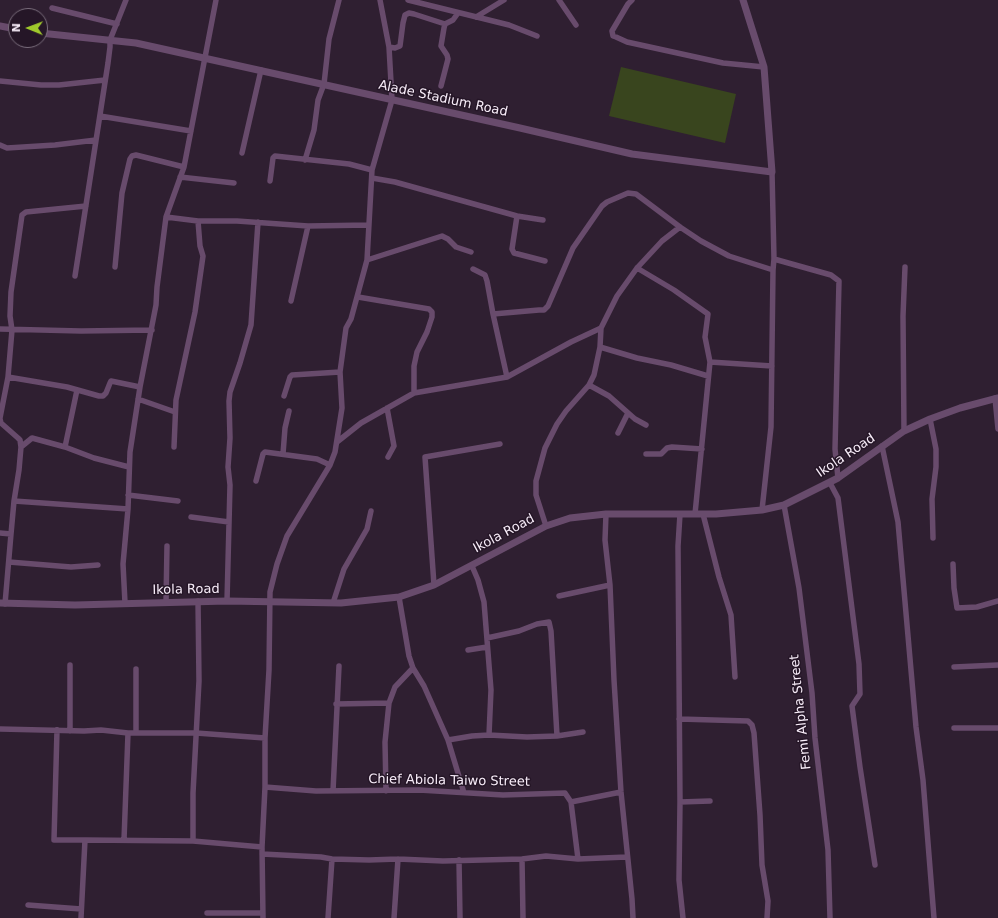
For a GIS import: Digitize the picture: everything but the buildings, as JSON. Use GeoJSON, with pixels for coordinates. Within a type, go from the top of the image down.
{"type":"FeatureCollection","features":[{"type":"Feature","properties":{"kind":"street"},"geometry":{"type":"LineString","coordinates":[[75,276],[100,116],[110,40],[126,0]]}},
{"type":"Feature","properties":{"kind":"street"},"geometry":{"type":"LineString","coordinates":[[125,603],[123,564],[128,508],[130,452],[140,387],[156,306],[166,217],[184,167],[216,0]]}},
{"type":"Feature","properties":{"kind":"street"},"geometry":{"type":"LineString","coordinates":[[305,160],[314,130],[318,100],[324,84],[329,39],[340,0]]}},
{"type":"Feature","properties":{"kind":"street"},"geometry":{"type":"LineString","coordinates":[[207,913],[263,916],[262,847],[265,787],[265,738],[269,670],[270,592],[277,564],[287,536],[330,465],[337,442],[342,408],[340,372],[346,328],[351,319],[358,297],[367,260],[372,170],[392,100],[389,47],[380,0]]}},
{"type":"Feature","properties":{"kind":"street"},"geometry":{"type":"LineString","coordinates":[[408,0],[509,25],[537,36]]}},
{"type":"Feature","properties":{"kind":"street"},"geometry":{"type":"LineString","coordinates":[[476,17],[504,0]]}},
{"type":"Feature","properties":{"kind":"street"},"geometry":{"type":"LineString","coordinates":[[559,0],[576,25]]}},
{"type":"Feature","properties":{"kind":"street"},"geometry":{"type":"LineString","coordinates":[[632,0],[612,31],[613,36],[627,42],[723,63],[764,66]]}},
{"type":"Feature","properties":{"kind":"street"},"geometry":{"type":"LineString","coordinates":[[743,0],[764,66],[772,172],[774,259],[771,427],[762,510]]}},
{"type":"Feature","properties":{"kind":"street"},"geometry":{"type":"LineString","coordinates":[[52,8],[117,24]]}},
{"type":"Feature","properties":{"kind":"street"},"geometry":{"type":"LineString","coordinates":[[389,47],[395,48],[400,46],[403,23],[406,15],[409,13],[445,24],[453,20],[458,13]]}},
{"type":"Feature","properties":{"kind":"street"},"geometry":{"type":"LineString","coordinates":[[441,86],[448,59],[441,46],[445,24]]}},
{"type":"Feature","properties":{"kind":"street","name":"Alade Stadium Road"},"geometry":{"type":"LineString","coordinates":[[48,35],[136,43],[632,154],[772,172]]}},
{"type":"Feature","properties":{"kind":"street"},"geometry":{"type":"LineString","coordinates":[[242,153],[261,70]]}},
{"type":"Feature","properties":{"kind":"street"},"geometry":{"type":"LineString","coordinates":[[0,81],[41,85],[59,85],[105,80]]}},
{"type":"Feature","properties":{"kind":"street"},"geometry":{"type":"LineString","coordinates":[[100,116],[191,131]]}},
{"type":"Feature","properties":{"kind":"street"},"geometry":{"type":"LineString","coordinates":[[0,145],[7,148],[55,145],[96,140]]}},
{"type":"Feature","properties":{"kind":"street"},"geometry":{"type":"LineString","coordinates":[[115,267],[122,193],[132,156],[136,155],[184,167]]}},
{"type":"Feature","properties":{"kind":"street"},"geometry":{"type":"LineString","coordinates":[[270,181],[274,157],[349,164],[372,170]]}},
{"type":"Feature","properties":{"kind":"street"},"geometry":{"type":"LineString","coordinates":[[180,177],[234,183]]}},
{"type":"Feature","properties":{"kind":"street"},"geometry":{"type":"LineString","coordinates":[[372,178],[403,184],[517,216],[543,220]]}},
{"type":"Feature","properties":{"kind":"street"},"geometry":{"type":"LineString","coordinates":[[493,314],[544,310],[548,306],[573,248],[602,206],[628,193],[636,194],[680,227],[730,256],[773,270]]}},
{"type":"Feature","properties":{"kind":"street"},"geometry":{"type":"LineString","coordinates":[[3,603],[10,562],[14,501],[21,447],[20,440],[1,423],[0,418],[8,377],[12,330],[10,316],[11,292],[22,215],[26,212],[86,206]]}},
{"type":"Feature","properties":{"kind":"street"},"geometry":{"type":"LineString","coordinates":[[517,216],[512,249],[514,253],[545,261]]}},
{"type":"Feature","properties":{"kind":"street"},"geometry":{"type":"LineString","coordinates":[[166,217],[198,222],[237,221],[308,226],[369,225]]}},
{"type":"Feature","properties":{"kind":"street"},"geometry":{"type":"LineString","coordinates":[[174,447],[175,412],[179,384],[195,312],[203,256],[200,246],[198,222]]}},
{"type":"Feature","properties":{"kind":"street"},"geometry":{"type":"LineString","coordinates":[[227,601],[230,485],[228,467],[230,438],[229,401],[230,392],[240,363],[250,325],[258,222]]}},
{"type":"Feature","properties":{"kind":"street"},"geometry":{"type":"LineString","coordinates":[[291,301],[308,226]]}},
{"type":"Feature","properties":{"kind":"street"},"geometry":{"type":"LineString","coordinates":[[546,526],[536,495],[536,481],[545,448],[562,417],[589,385],[594,375],[600,347],[600,328],[616,296],[637,268],[662,241],[680,227]]}},
{"type":"Feature","properties":{"kind":"street"},"geometry":{"type":"LineString","coordinates":[[367,260],[442,236],[448,239],[456,247],[471,252]]}},
{"type":"Feature","properties":{"kind":"street"},"geometry":{"type":"LineString","coordinates":[[774,259],[813,268],[832,275],[839,281],[835,449],[838,478]]}},
{"type":"Feature","properties":{"kind":"street"},"geometry":{"type":"LineString","coordinates":[[904,431],[903,316],[905,267]]}},
{"type":"Feature","properties":{"kind":"street"},"geometry":{"type":"LineString","coordinates":[[637,268],[674,290],[707,313],[708,317],[705,337],[710,362],[695,514]]}},
{"type":"Feature","properties":{"kind":"street"},"geometry":{"type":"LineString","coordinates":[[473,269],[485,275],[507,377]]}},
{"type":"Feature","properties":{"kind":"street"},"geometry":{"type":"LineString","coordinates":[[358,297],[429,309],[432,312],[432,317],[427,332],[417,352],[414,366],[414,393]]}},
{"type":"Feature","properties":{"kind":"street"},"geometry":{"type":"LineString","coordinates":[[337,442],[386,408],[414,393],[507,377],[600,328]]}},
{"type":"Feature","properties":{"kind":"street"},"geometry":{"type":"LineString","coordinates":[[0,329],[81,331],[152,330]]}},
{"type":"Feature","properties":{"kind":"street"},"geometry":{"type":"LineString","coordinates":[[600,347],[708,376]]}},
{"type":"Feature","properties":{"kind":"street"},"geometry":{"type":"LineString","coordinates":[[710,362],[772,366]]}},
{"type":"Feature","properties":{"kind":"street"},"geometry":{"type":"LineString","coordinates":[[284,396],[292,375],[340,372]]}},
{"type":"Feature","properties":{"kind":"street"},"geometry":{"type":"LineString","coordinates":[[8,377],[67,387],[99,396],[103,396],[106,393],[111,381],[140,387]]}},
{"type":"Feature","properties":{"kind":"street"},"geometry":{"type":"LineString","coordinates":[[589,385],[609,396],[628,413],[646,425]]}},
{"type":"Feature","properties":{"kind":"street"},"geometry":{"type":"LineString","coordinates":[[65,447],[77,390]]}},
{"type":"Feature","properties":{"kind":"street"},"geometry":{"type":"LineString","coordinates":[[996,398],[998,429]]}},
{"type":"Feature","properties":{"kind":"street","name":"Ikola Road"},"geometry":{"type":"LineString","coordinates":[[3,603],[75,605],[227,601],[333,603],[399,597],[434,585],[546,526],[570,518],[606,514],[703,514],[762,510],[784,505],[830,483],[904,431],[930,419],[960,408],[996,398]]}},
{"type":"Feature","properties":{"kind":"street"},"geometry":{"type":"LineString","coordinates":[[138,399],[175,412]]}},
{"type":"Feature","properties":{"kind":"street"},"geometry":{"type":"LineString","coordinates":[[386,408],[394,444],[394,448],[388,457]]}},
{"type":"Feature","properties":{"kind":"street"},"geometry":{"type":"LineString","coordinates":[[282,454],[285,428],[289,411]]}},
{"type":"Feature","properties":{"kind":"street"},"geometry":{"type":"LineString","coordinates":[[618,434],[628,413]]}},
{"type":"Feature","properties":{"kind":"street"},"geometry":{"type":"LineString","coordinates":[[930,419],[936,449],[936,467],[932,499],[933,538]]}},
{"type":"Feature","properties":{"kind":"street"},"geometry":{"type":"LineString","coordinates":[[21,447],[32,438],[65,447],[94,458],[129,467]]}},
{"type":"Feature","properties":{"kind":"street"},"geometry":{"type":"LineString","coordinates":[[434,585],[425,457],[500,444]]}},
{"type":"Feature","properties":{"kind":"street"},"geometry":{"type":"LineString","coordinates":[[882,446],[898,522],[916,727],[924,788],[934,918]]}},
{"type":"Feature","properties":{"kind":"street"},"geometry":{"type":"LineString","coordinates":[[646,454],[661,454],[667,448],[672,447],[702,449]]}},
{"type":"Feature","properties":{"kind":"street"},"geometry":{"type":"LineString","coordinates":[[256,481],[263,453],[265,452],[317,458],[330,465]]}},
{"type":"Feature","properties":{"kind":"street"},"geometry":{"type":"LineString","coordinates":[[830,483],[838,498],[859,664],[860,692],[852,706],[875,865]]}},
{"type":"Feature","properties":{"kind":"street"},"geometry":{"type":"LineString","coordinates":[[128,495],[178,502]]}},
{"type":"Feature","properties":{"kind":"street"},"geometry":{"type":"LineString","coordinates":[[14,501],[128,508]]}},
{"type":"Feature","properties":{"kind":"street","name":"Femi Alpha Street"},"geometry":{"type":"LineString","coordinates":[[784,505],[799,588],[812,693],[815,738],[828,850],[830,918]]}},
{"type":"Feature","properties":{"kind":"street"},"geometry":{"type":"LineString","coordinates":[[333,603],[344,569],[367,529],[371,511]]}},
{"type":"Feature","properties":{"kind":"street"},"geometry":{"type":"LineString","coordinates":[[606,514],[605,540],[610,585],[620,792],[633,918]]}},
{"type":"Feature","properties":{"kind":"street"},"geometry":{"type":"LineString","coordinates":[[680,514],[678,546],[680,802],[679,880],[683,918]]}},
{"type":"Feature","properties":{"kind":"street"},"geometry":{"type":"LineString","coordinates":[[703,514],[718,577],[731,615],[735,677]]}},
{"type":"Feature","properties":{"kind":"street"},"geometry":{"type":"LineString","coordinates":[[191,517],[229,522]]}},
{"type":"Feature","properties":{"kind":"street"},"geometry":{"type":"LineString","coordinates":[[0,533],[11,534]]}},
{"type":"Feature","properties":{"kind":"street"},"geometry":{"type":"LineString","coordinates":[[166,602],[167,546]]}},
{"type":"Feature","properties":{"kind":"street"},"geometry":{"type":"LineString","coordinates":[[10,562],[71,567],[98,565]]}},
{"type":"Feature","properties":{"kind":"street"},"geometry":{"type":"LineString","coordinates":[[953,564],[957,608],[977,607],[998,601]]}},
{"type":"Feature","properties":{"kind":"street"},"geometry":{"type":"LineString","coordinates":[[472,566],[478,580],[484,602],[491,690],[489,735]]}},
{"type":"Feature","properties":{"kind":"street"},"geometry":{"type":"LineString","coordinates":[[559,596],[610,585]]}},
{"type":"Feature","properties":{"kind":"street"},"geometry":{"type":"LineString","coordinates":[[399,597],[408,651],[413,668],[424,686],[448,740],[464,793]]}},
{"type":"Feature","properties":{"kind":"street"},"geometry":{"type":"LineString","coordinates":[[193,842],[193,793],[199,681],[198,601]]}},
{"type":"Feature","properties":{"kind":"street"},"geometry":{"type":"LineString","coordinates":[[487,638],[549,622],[552,631],[557,736]]}},
{"type":"Feature","properties":{"kind":"street"},"geometry":{"type":"LineString","coordinates":[[468,650],[487,647]]}},
{"type":"Feature","properties":{"kind":"street"},"geometry":{"type":"LineString","coordinates":[[70,665],[70,731]]}},
{"type":"Feature","properties":{"kind":"street"},"geometry":{"type":"LineString","coordinates":[[954,667],[998,665]]}},
{"type":"Feature","properties":{"kind":"street"},"geometry":{"type":"LineString","coordinates":[[333,791],[339,666]]}},
{"type":"Feature","properties":{"kind":"street"},"geometry":{"type":"LineString","coordinates":[[136,668],[136,733]]}},
{"type":"Feature","properties":{"kind":"street"},"geometry":{"type":"LineString","coordinates":[[386,791],[385,742],[389,703],[395,687],[413,668]]}},
{"type":"Feature","properties":{"kind":"street"},"geometry":{"type":"LineString","coordinates":[[336,704],[389,703]]}},
{"type":"Feature","properties":{"kind":"street"},"geometry":{"type":"LineString","coordinates":[[679,719],[748,721],[752,725],[760,815],[762,865],[768,901],[767,918]]}},
{"type":"Feature","properties":{"kind":"street"},"geometry":{"type":"LineString","coordinates":[[0,728],[70,731],[101,730],[128,733],[196,732],[265,738]]}},
{"type":"Feature","properties":{"kind":"street"},"geometry":{"type":"LineString","coordinates":[[954,728],[998,728]]}},
{"type":"Feature","properties":{"kind":"street"},"geometry":{"type":"LineString","coordinates":[[56,730],[54,840],[193,842],[262,847]]}},
{"type":"Feature","properties":{"kind":"street"},"geometry":{"type":"LineString","coordinates":[[448,740],[472,736],[557,736],[583,732]]}},
{"type":"Feature","properties":{"kind":"street"},"geometry":{"type":"LineString","coordinates":[[124,840],[128,733]]}},
{"type":"Feature","properties":{"kind":"street","name":"Chief Abiola Taiwo Street"},"geometry":{"type":"LineString","coordinates":[[265,787],[316,791],[420,790],[504,794],[562,792],[565,793],[571,802]]}},
{"type":"Feature","properties":{"kind":"street"},"geometry":{"type":"LineString","coordinates":[[578,859],[571,802],[620,792]]}},
{"type":"Feature","properties":{"kind":"street"},"geometry":{"type":"LineString","coordinates":[[680,802],[710,802]]}},
{"type":"Feature","properties":{"kind":"street"},"geometry":{"type":"LineString","coordinates":[[81,918],[85,840]]}},
{"type":"Feature","properties":{"kind":"street"},"geometry":{"type":"LineString","coordinates":[[262,854],[321,857],[332,859],[443,861],[522,859],[546,856],[578,859],[627,857]]}},
{"type":"Feature","properties":{"kind":"street"},"geometry":{"type":"LineString","coordinates":[[328,918],[332,859]]}},
{"type":"Feature","properties":{"kind":"street"},"geometry":{"type":"LineString","coordinates":[[394,918],[398,859]]}},
{"type":"Feature","properties":{"kind":"street"},"geometry":{"type":"LineString","coordinates":[[522,859],[523,918]]}},
{"type":"Feature","properties":{"kind":"street"},"geometry":{"type":"LineString","coordinates":[[460,860],[460,918]]}},
{"type":"Feature","properties":{"kind":"street"},"geometry":{"type":"LineString","coordinates":[[28,905],[81,909]]}},
{"type":"Feature","properties":{"kind":"green space"},"geometry":{"type":"Polygon","coordinates":[[[621,67],[736,94],[725,143],[609,116],[621,67]]]}}]}
